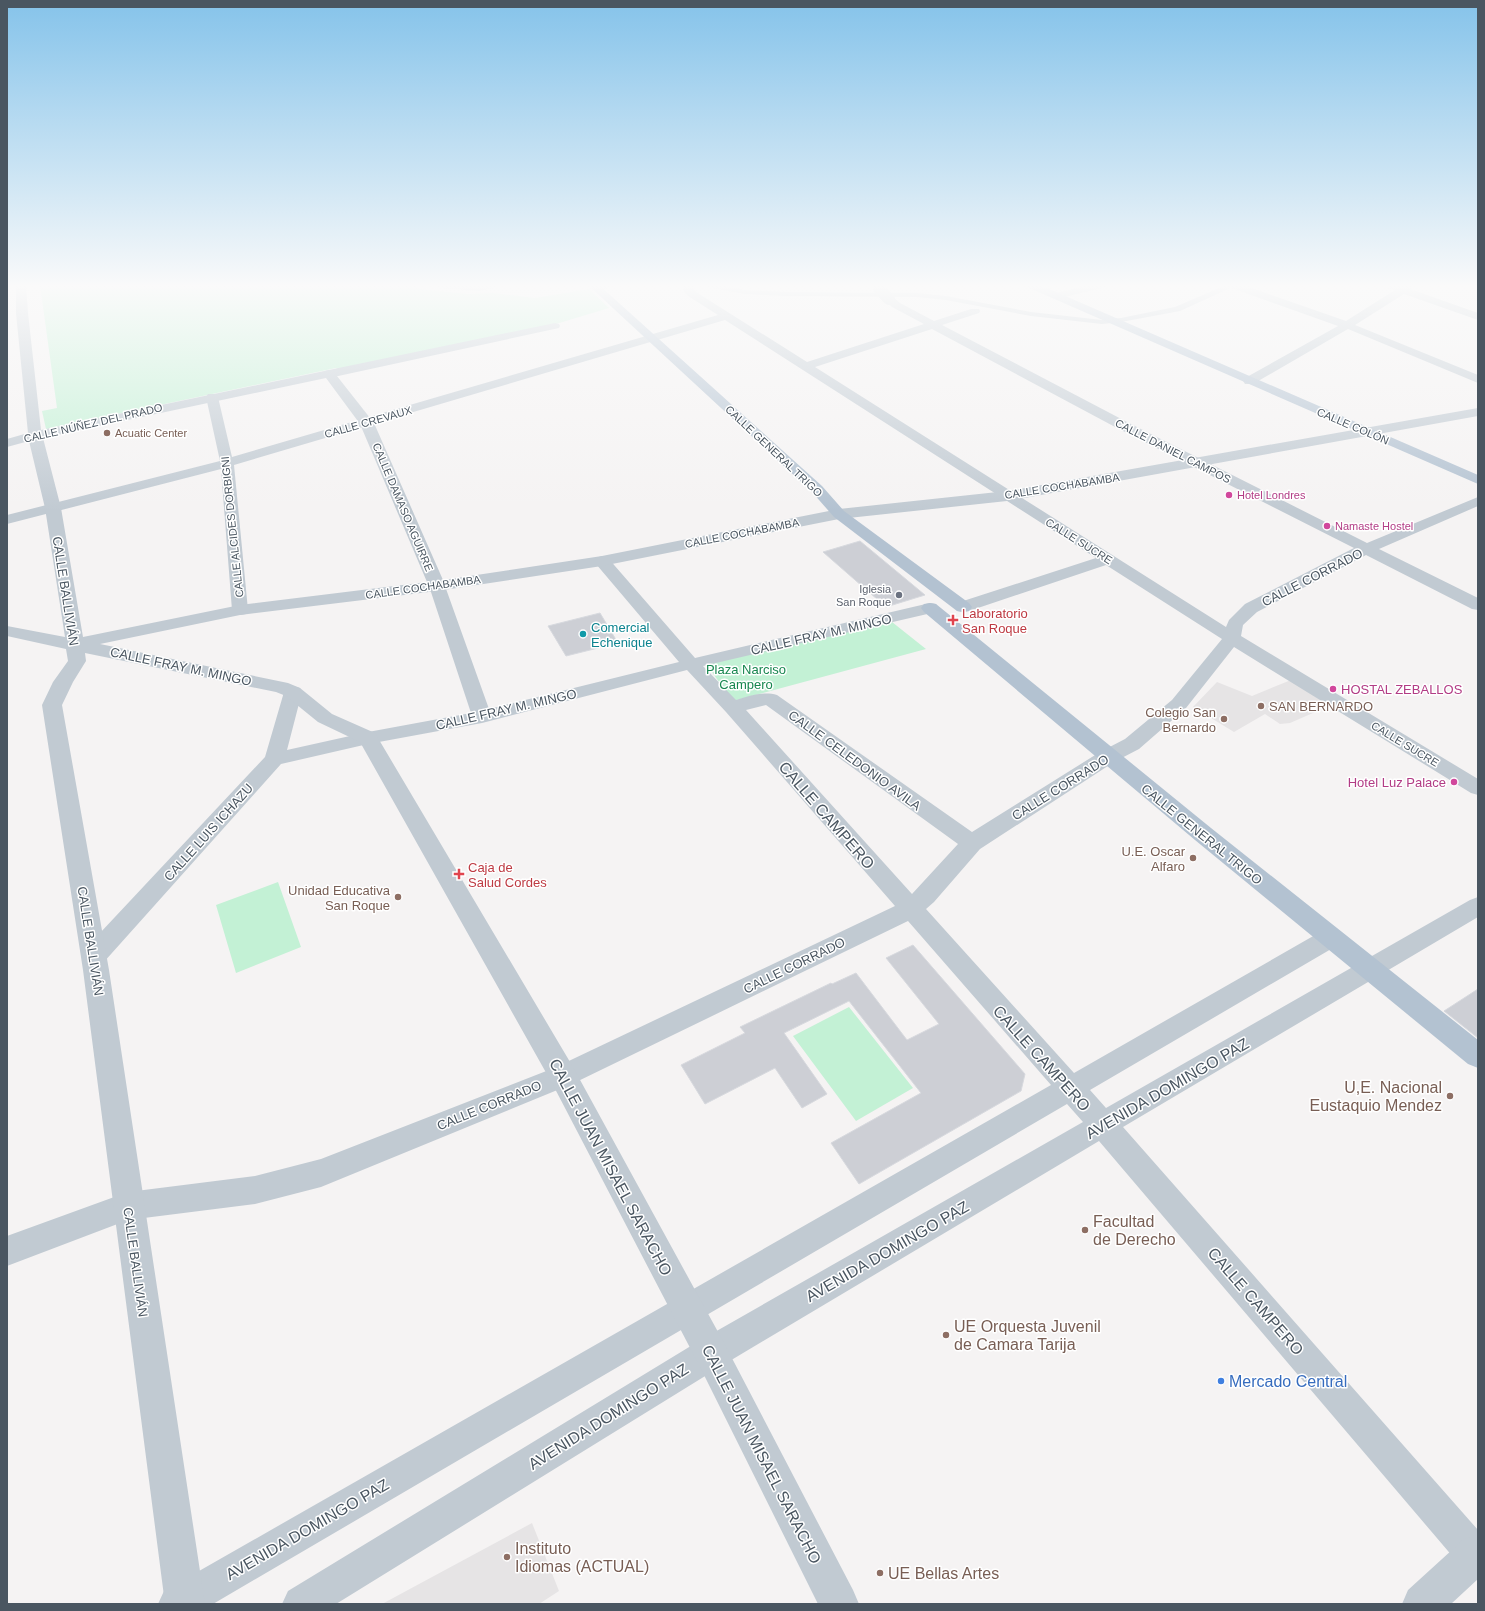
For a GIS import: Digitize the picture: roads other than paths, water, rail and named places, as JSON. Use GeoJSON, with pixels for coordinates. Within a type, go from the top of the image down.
{"type":"FeatureCollection","features":[{"type":"Feature","properties":{"kind":"main road","name":"CALLE GENERAL TRIGO"},"geometry":{"type":"LineString","coordinates":[[676,360],[817,489],[839,514],[963,607]]}},
{"type":"Feature","properties":{"kind":"main road","name":"CALLE COLÓN"},"geometry":{"type":"LineString","coordinates":[[1201,360],[1478,480]]}},
{"type":"Feature","properties":{"kind":"main road","name":"CALLE FRAY M. MINGO"},"geometry":{"type":"LineString","coordinates":[[930,608],[963,607]]}},
{"type":"Feature","properties":{"kind":"main road","name":"CALLE GENERAL TRIGO"},"geometry":{"type":"LineString","coordinates":[[930,608],[1107,757],[1478,1056]]}},
{"type":"Feature","properties":{"kind":"street","name":"CALLE BALLIVIÁN"},"geometry":{"type":"LineString","coordinates":[[27,360],[35,435],[53,508],[77,661],[63,682],[52,706],[94,956],[182,1603]]}},
{"type":"Feature","properties":{"kind":"street","name":"CALLE NÚÑEZ DEL PRADO"},"geometry":{"type":"LineString","coordinates":[[7,444],[35,435],[394,360]]}},
{"type":"Feature","properties":{"kind":"street","name":"CALLE CREVAUX"},"geometry":{"type":"LineString","coordinates":[[7,520],[227,463],[578,360]]}},
{"type":"Feature","properties":{"kind":"street","name":"CALLE SUCRE"},"geometry":{"type":"LineString","coordinates":[[797,360],[1007,496],[1232,638],[1478,788]]}},
{"type":"Feature","properties":{"kind":"street"},"geometry":{"type":"LineString","coordinates":[[806,366],[824,360]]}},
{"type":"Feature","properties":{"kind":"street","name":"CALLE DANIEL CAMPOS"},"geometry":{"type":"LineString","coordinates":[[999,360],[1122,425],[1478,605]]}},
{"type":"Feature","properties":{"kind":"street"},"geometry":{"type":"LineString","coordinates":[[1249,381],[1286,360]]}},
{"type":"Feature","properties":{"kind":"street"},"geometry":{"type":"LineString","coordinates":[[1434,360],[1478,379]]}},
{"type":"Feature","properties":{"kind":"street","name":"CALLE DAMASO AGUIRRE"},"geometry":{"type":"LineString","coordinates":[[329,374],[367,423],[437,586],[482,717]]}},
{"type":"Feature","properties":{"kind":"street","name":"CALLE ALCIDES DORBIGNI"},"geometry":{"type":"LineString","coordinates":[[212,397],[227,463],[240,610]]}},
{"type":"Feature","properties":{"kind":"street","name":"CALLE COCHABAMBA"},"geometry":{"type":"LineString","coordinates":[[7,631],[75,644],[240,610],[437,586],[602,561],[839,514],[1007,496],[1478,412]]}},
{"type":"Feature","properties":{"kind":"street","name":"CALLE CORRADO"},"geometry":{"type":"LineString","coordinates":[[7,1251],[128,1206],[255,1190],[321,1173],[563,1076],[910,909],[926,896],[972,843],[1107,757],[1132,744],[1179,704],[1232,638],[1234,624],[1251,608],[1367,548],[1478,501]]}},
{"type":"Feature","properties":{"kind":"street","name":"CALLE FRAY M. MINGO"},"geometry":{"type":"LineString","coordinates":[[963,607],[1108,560]]}},
{"type":"Feature","properties":{"kind":"street","name":"CALLE CAMPERO"},"geometry":{"type":"LineString","coordinates":[[602,561],[691,664],[733,708],[1070,1090],[1103,1125],[1477,1555]]}},
{"type":"Feature","properties":{"kind":"street","name":"CALLE FRAY M. MINGO"},"geometry":{"type":"LineString","coordinates":[[274,759],[368,738],[482,717],[691,664],[930,608]]}},
{"type":"Feature","properties":{"kind":"street","name":"CALLE FRAY M. MINGO"},"geometry":{"type":"LineString","coordinates":[[75,644],[281,687],[293,692],[324,718],[368,738]]}},
{"type":"Feature","properties":{"kind":"street","name":"CALLE LUIS ICHAZU"},"geometry":{"type":"LineString","coordinates":[[94,956],[274,759],[293,692]]}},
{"type":"Feature","properties":{"kind":"street","name":"CALLE CELEDONIO AVILA"},"geometry":{"type":"LineString","coordinates":[[733,708],[757,700],[770,699],[972,843]]}},
{"type":"Feature","properties":{"kind":"street","name":"CALLE JUAN MISAEL SARACHO"},"geometry":{"type":"LineString","coordinates":[[368,738],[563,1076],[711,1353],[839,1604]]}},
{"type":"Feature","properties":{"kind":"street","name":"AVENIDA DOMINGO PAZ"},"geometry":{"type":"LineString","coordinates":[[301,1604],[711,1353],[1478,906]]}},
{"type":"Feature","properties":{"kind":"street","name":"AVENIDA DOMINGO PAZ"},"geometry":{"type":"LineString","coordinates":[[182,1603],[687,1309],[1070,1090],[1330,938]]}},
{"type":"Feature","properties":{"kind":"street"},"geometry":{"type":"LineString","coordinates":[[1422,1604],[1477,1555]]}},
{"type":"Feature","properties":{"kind":"place","name":"Acuatic Center"},"geometry":{"type":"Point","coordinates":[107,433]}},
{"type":"Feature","properties":{"kind":"place","name":"Hotel Londres"},"geometry":{"type":"Point","coordinates":[1229,495]}},
{"type":"Feature","properties":{"kind":"place","name":"Namaste Hostel"},"geometry":{"type":"Point","coordinates":[1327,526]}},
{"type":"Feature","properties":{"kind":"place","name":"Iglesia San Roque"},"geometry":{"type":"Point","coordinates":[899,595]}},
{"type":"Feature","properties":{"kind":"place","name":"Laboratorio San Roque"},"geometry":{"type":"Point","coordinates":[953,620]}},
{"type":"Feature","properties":{"kind":"place","name":"Comercial Echenique"},"geometry":{"type":"Point","coordinates":[583,634]}},
{"type":"Feature","properties":{"kind":"place","name":"HOSTAL ZEBALLOS"},"geometry":{"type":"Point","coordinates":[1333,689]}},
{"type":"Feature","properties":{"kind":"place","name":"SAN BERNARDO"},"geometry":{"type":"Point","coordinates":[1261,706]}},
{"type":"Feature","properties":{"kind":"place","name":"Colegio San Bernardo"},"geometry":{"type":"Point","coordinates":[1224,719]}},
{"type":"Feature","properties":{"kind":"place","name":"Hotel Luz Palace"},"geometry":{"type":"Point","coordinates":[1454,782]}},
{"type":"Feature","properties":{"kind":"place","name":"U.E. Oscar Alfaro"},"geometry":{"type":"Point","coordinates":[1193,858]}},
{"type":"Feature","properties":{"kind":"place","name":"Caja de Salud Cordes"},"geometry":{"type":"Point","coordinates":[459,874]}},
{"type":"Feature","properties":{"kind":"place","name":"Unidad Educativa San Roque"},"geometry":{"type":"Point","coordinates":[398,897]}},
{"type":"Feature","properties":{"kind":"place","name":"U,E. Nacional Eustaquio Mendez"},"geometry":{"type":"Point","coordinates":[1450,1096]}},
{"type":"Feature","properties":{"kind":"place","name":"Facultad de Derecho"},"geometry":{"type":"Point","coordinates":[1085,1230]}},
{"type":"Feature","properties":{"kind":"place","name":"UE Orquesta Juvenil de Camara Tarija"},"geometry":{"type":"Point","coordinates":[946,1335]}},
{"type":"Feature","properties":{"kind":"place","name":"Mercado Central"},"geometry":{"type":"Point","coordinates":[1221,1381]}},
{"type":"Feature","properties":{"kind":"place","name":"Instituto Idiomas (ACTUAL)"},"geometry":{"type":"Point","coordinates":[507,1557]}},
{"type":"Feature","properties":{"kind":"place","name":"UE Bellas Artes"},"geometry":{"type":"Point","coordinates":[880,1573]}},
{"type":"Feature","properties":{"kind":"park label","name":"Plaza Narciso Campero"},"geometry":{"type":"Point","coordinates":[746,676]}}]}
